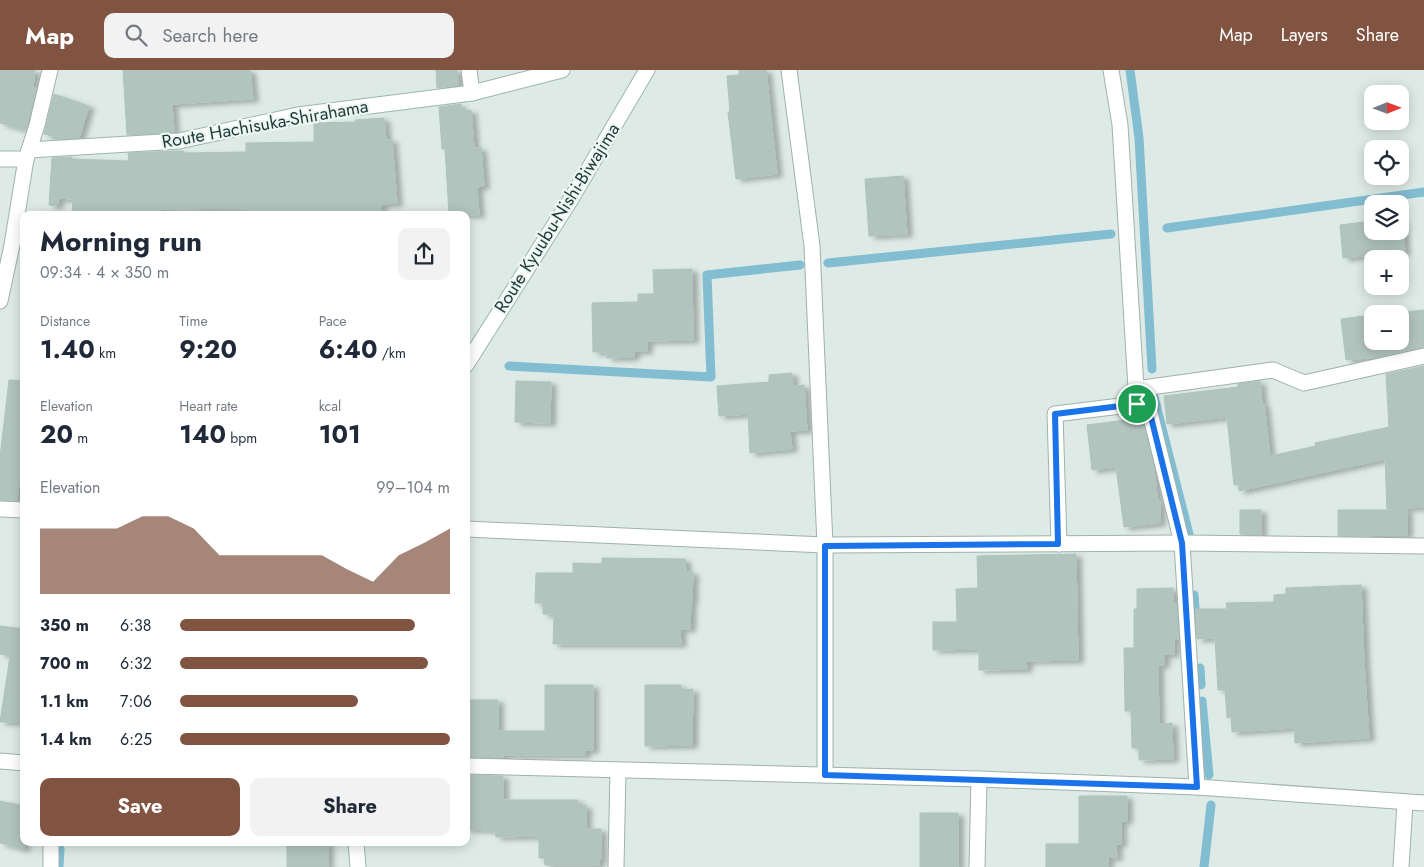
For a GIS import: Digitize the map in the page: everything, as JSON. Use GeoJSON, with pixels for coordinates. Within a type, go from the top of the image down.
{"type":"FeatureCollection","features":[{"type":"Feature","properties":{"kind":"street"},"geometry":{"type":"LineString","coordinates":[[0,301],[12,245],[27,154],[37,126],[50,70]]}},
{"type":"Feature","properties":{"kind":"street"},"geometry":{"type":"LineString","coordinates":[[469,70],[472,93]]}},
{"type":"Feature","properties":{"kind":"street","name":"Route Hachisuka-Shirahama"},"geometry":{"type":"LineString","coordinates":[[0,159],[27,154],[179,141],[298,115],[472,93],[562,70]]}},
{"type":"Feature","properties":{"kind":"street","name":"Route Kyuubu-Nishi-Biwajima"},"geometry":{"type":"LineString","coordinates":[[470,351],[571,199],[647,70]]}},
{"type":"Feature","properties":{"kind":"street"},"geometry":{"type":"LineString","coordinates":[[789,70],[812,246],[825,546],[825,775]]}},
{"type":"Feature","properties":{"kind":"street"},"geometry":{"type":"LineString","coordinates":[[1111,70],[1120,125],[1137,396],[1149,409],[1182,543],[1197,787]]}},
{"type":"Feature","properties":{"kind":"street"},"geometry":{"type":"LineString","coordinates":[[1058,544],[1055,414],[1273,370],[1304,383],[1424,356]]}},
{"type":"Feature","properties":{"kind":"street"},"geometry":{"type":"LineString","coordinates":[[0,509],[20,510]]}},
{"type":"Feature","properties":{"kind":"street"},"geometry":{"type":"LineString","coordinates":[[470,529],[825,546],[1182,543],[1424,546]]}},
{"type":"Feature","properties":{"kind":"street"},"geometry":{"type":"LineString","coordinates":[[0,761],[20,763]]}},
{"type":"Feature","properties":{"kind":"street"},"geometry":{"type":"LineString","coordinates":[[470,766],[980,779],[1197,787],[1424,803]]}},
{"type":"Feature","properties":{"kind":"street"},"geometry":{"type":"LineString","coordinates":[[616,867],[618,770]]}},
{"type":"Feature","properties":{"kind":"street"},"geometry":{"type":"LineString","coordinates":[[977,867],[980,779]]}},
{"type":"Feature","properties":{"kind":"street"},"geometry":{"type":"LineString","coordinates":[[1401,867],[1405,803]]}},
{"type":"Feature","properties":{"kind":"street"},"geometry":{"type":"LineString","coordinates":[[51,846],[51,867]]}},
{"type":"Feature","properties":{"kind":"street"},"geometry":{"type":"LineString","coordinates":[[356,846],[358,867]]}},
{"type":"Feature","properties":{"kind":"building"},"geometry":{"type":"Polygon","coordinates":[[[0,70],[35,70],[33,87],[36,88],[26,130],[0,123],[0,70]]]}},
{"type":"Feature","properties":{"kind":"building"},"geometry":{"type":"Polygon","coordinates":[[[123,70],[250,70],[253,99],[172,104],[174,132],[127,135],[123,70]]]}},
{"type":"Feature","properties":{"kind":"building"},"geometry":{"type":"Polygon","coordinates":[[[436,70],[457,70],[458,85],[437,88],[436,70]]]}},
{"type":"Feature","properties":{"kind":"building"},"geometry":{"type":"Polygon","coordinates":[[[739,70],[766,70],[777,174],[736,179],[728,112],[730,112],[727,76],[739,75],[739,70]]]}},
{"type":"Feature","properties":{"kind":"building"},"geometry":{"type":"Polygon","coordinates":[[[54,94],[89,106],[79,138],[53,139],[53,136],[44,134],[54,94]]]}},
{"type":"Feature","properties":{"kind":"building"},"geometry":{"type":"Polygon","coordinates":[[[461,104],[461,111],[471,110],[474,148],[481,148],[484,186],[477,187],[479,215],[470,215],[470,211],[449,211],[445,149],[442,149],[439,107],[461,104]]]}},
{"type":"Feature","properties":{"kind":"building"},"geometry":{"type":"Polygon","coordinates":[[[384,118],[386,140],[392,140],[397,203],[381,204],[382,211],[245,211],[245,208],[161,209],[161,211],[72,211],[73,199],[59,198],[57,206],[49,205],[52,158],[72,157],[72,159],[129,161],[128,153],[176,151],[183,151],[184,153],[246,152],[246,143],[314,142],[314,123],[356,122],[355,120],[384,118]]]}},
{"type":"Feature","properties":{"kind":"building"},"geometry":{"type":"Polygon","coordinates":[[[903,176],[907,234],[869,236],[865,179],[903,176]]]}},
{"type":"Feature","properties":{"kind":"building"},"geometry":{"type":"Polygon","coordinates":[[[1364,222],[1364,240],[1404,240],[1405,250],[1364,250],[1364,256],[1343,258],[1340,225],[1364,222]]]}},
{"type":"Feature","properties":{"kind":"building"},"geometry":{"type":"Polygon","coordinates":[[[692,269],[693,340],[647,341],[647,351],[634,351],[634,357],[607,358],[607,352],[593,352],[592,303],[638,302],[638,294],[654,294],[653,270],[692,269]]]}},
{"type":"Feature","properties":{"kind":"building"},"geometry":{"type":"Polygon","coordinates":[[[1424,310],[1424,347],[1378,357],[1346,360],[1341,319],[1364,316],[1364,350],[1409,350],[1409,312],[1424,310]]]}},
{"type":"Feature","properties":{"kind":"building"},"geometry":{"type":"Polygon","coordinates":[[[1424,366],[1424,507],[1387,509],[1385,459],[1239,491],[1239,484],[1234,485],[1227,417],[1167,424],[1164,396],[1238,387],[1238,384],[1260,381],[1270,456],[1316,446],[1315,443],[1389,427],[1386,374],[1424,366]]]}},
{"type":"Feature","properties":{"kind":"building"},"geometry":{"type":"Polygon","coordinates":[[[792,373],[793,386],[804,385],[807,430],[790,431],[792,449],[750,453],[748,414],[719,416],[717,386],[769,382],[769,375],[792,373]]]}},
{"type":"Feature","properties":{"kind":"building"},"geometry":{"type":"Polygon","coordinates":[[[9,380],[20,381],[20,475],[17,500],[0,500],[0,457],[9,380]]]}},
{"type":"Feature","properties":{"kind":"building"},"geometry":{"type":"Polygon","coordinates":[[[516,381],[551,382],[550,423],[515,422],[516,381]]]}},
{"type":"Feature","properties":{"kind":"building"},"geometry":{"type":"Polygon","coordinates":[[[1142,418],[1154,469],[1158,502],[1160,501],[1160,523],[1124,527],[1116,467],[1092,470],[1087,425],[1142,418]]]}},
{"type":"Feature","properties":{"kind":"building"},"geometry":{"type":"Polygon","coordinates":[[[1240,510],[1261,510],[1261,535],[1240,534],[1240,510]]]}},
{"type":"Feature","properties":{"kind":"building"},"geometry":{"type":"Polygon","coordinates":[[[1338,510],[1407,510],[1407,535],[1338,536],[1338,510]]]}},
{"type":"Feature","properties":{"kind":"building"},"geometry":{"type":"Polygon","coordinates":[[[1076,554],[1078,660],[1026,661],[1027,669],[979,670],[979,649],[933,650],[933,622],[957,622],[956,589],[978,588],[977,556],[1076,554]]]}},
{"type":"Feature","properties":{"kind":"building"},"geometry":{"type":"Polygon","coordinates":[[[602,558],[685,559],[686,572],[693,572],[692,602],[690,629],[680,629],[681,644],[553,644],[554,614],[543,614],[543,603],[535,603],[536,573],[573,573],[573,563],[602,564],[602,558]]]}},
{"type":"Feature","properties":{"kind":"building"},"geometry":{"type":"Polygon","coordinates":[[[1361,585],[1369,738],[1295,743],[1294,728],[1232,732],[1231,717],[1227,718],[1225,690],[1218,690],[1215,638],[1197,639],[1195,609],[1227,609],[1226,603],[1274,602],[1274,595],[1286,594],[1286,588],[1361,585]]]}},
{"type":"Feature","properties":{"kind":"building"},"geometry":{"type":"Polygon","coordinates":[[[1173,588],[1173,604],[1176,604],[1179,639],[1174,639],[1174,654],[1164,654],[1164,665],[1158,665],[1159,724],[1172,723],[1173,759],[1139,760],[1139,748],[1132,748],[1131,711],[1125,711],[1124,648],[1134,648],[1134,609],[1137,609],[1137,589],[1173,588]]]}},
{"type":"Feature","properties":{"kind":"building"},"geometry":{"type":"Polygon","coordinates":[[[0,626],[20,628],[20,722],[0,722],[10,656],[0,654],[0,626]]]}},
{"type":"Feature","properties":{"kind":"building"},"geometry":{"type":"Polygon","coordinates":[[[545,685],[593,685],[593,750],[585,750],[585,755],[503,755],[503,758],[470,757],[470,700],[498,700],[498,731],[545,731],[545,685]]]}},
{"type":"Feature","properties":{"kind":"building"},"geometry":{"type":"Polygon","coordinates":[[[645,685],[681,685],[681,690],[693,689],[692,745],[645,746],[645,685]]]}},
{"type":"Feature","properties":{"kind":"building"},"geometry":{"type":"Polygon","coordinates":[[[470,775],[503,776],[503,800],[578,800],[578,806],[586,805],[586,829],[601,829],[601,859],[599,859],[599,865],[545,865],[544,858],[539,858],[539,836],[496,837],[495,830],[470,829],[470,775]]]}},
{"type":"Feature","properties":{"kind":"building"},"geometry":{"type":"Polygon","coordinates":[[[1079,796],[1127,796],[1127,821],[1121,821],[1121,844],[1116,844],[1117,858],[1108,857],[1108,867],[1046,867],[1046,844],[1079,844],[1079,796]]]}},
{"type":"Feature","properties":{"kind":"building"},"geometry":{"type":"Polygon","coordinates":[[[0,801],[20,805],[20,846],[24,846],[24,849],[0,843],[0,801]]]}},
{"type":"Feature","properties":{"kind":"building"},"geometry":{"type":"Polygon","coordinates":[[[920,813],[958,813],[958,867],[920,867],[920,813]]]}},
{"type":"Feature","properties":{"kind":"building"},"geometry":{"type":"Polygon","coordinates":[[[287,846],[328,846],[328,867],[287,867],[287,846]]]}},
{"type":"Feature","properties":{"kind":"waterway"},"geometry":{"type":"LineString","coordinates":[[1130,70],[1139,138],[1152,369]]}},
{"type":"Feature","properties":{"kind":"waterway"},"geometry":{"type":"LineString","coordinates":[[1167,228],[1424,192]]}},
{"type":"Feature","properties":{"kind":"waterway"},"geometry":{"type":"LineString","coordinates":[[828,263],[1111,234]]}},
{"type":"Feature","properties":{"kind":"waterway"},"geometry":{"type":"LineString","coordinates":[[509,366],[711,377],[707,275],[800,265]]}},
{"type":"Feature","properties":{"kind":"waterway"},"geometry":{"type":"LineString","coordinates":[[1154,397],[1189,534]]}},
{"type":"Feature","properties":{"kind":"waterway"},"geometry":{"type":"LineString","coordinates":[[1194,595],[1196,621]]}},
{"type":"Feature","properties":{"kind":"waterway"},"geometry":{"type":"LineString","coordinates":[[1200,668],[1201,685]]}},
{"type":"Feature","properties":{"kind":"waterway"},"geometry":{"type":"LineString","coordinates":[[1202,701],[1209,775]]}},
{"type":"Feature","properties":{"kind":"waterway"},"geometry":{"type":"LineString","coordinates":[[1204,867],[1211,805]]}},
{"type":"Feature","properties":{"kind":"waterway"},"geometry":{"type":"LineString","coordinates":[[59,867],[60,849]]}},
{"type":"Feature","properties":{"kind":"route"},"geometry":{"type":"LineString","coordinates":[[1137,404],[1149,409],[1182,543],[1197,787],[825,775],[825,546],[1058,544],[1055,414],[1137,404]]}}]}
